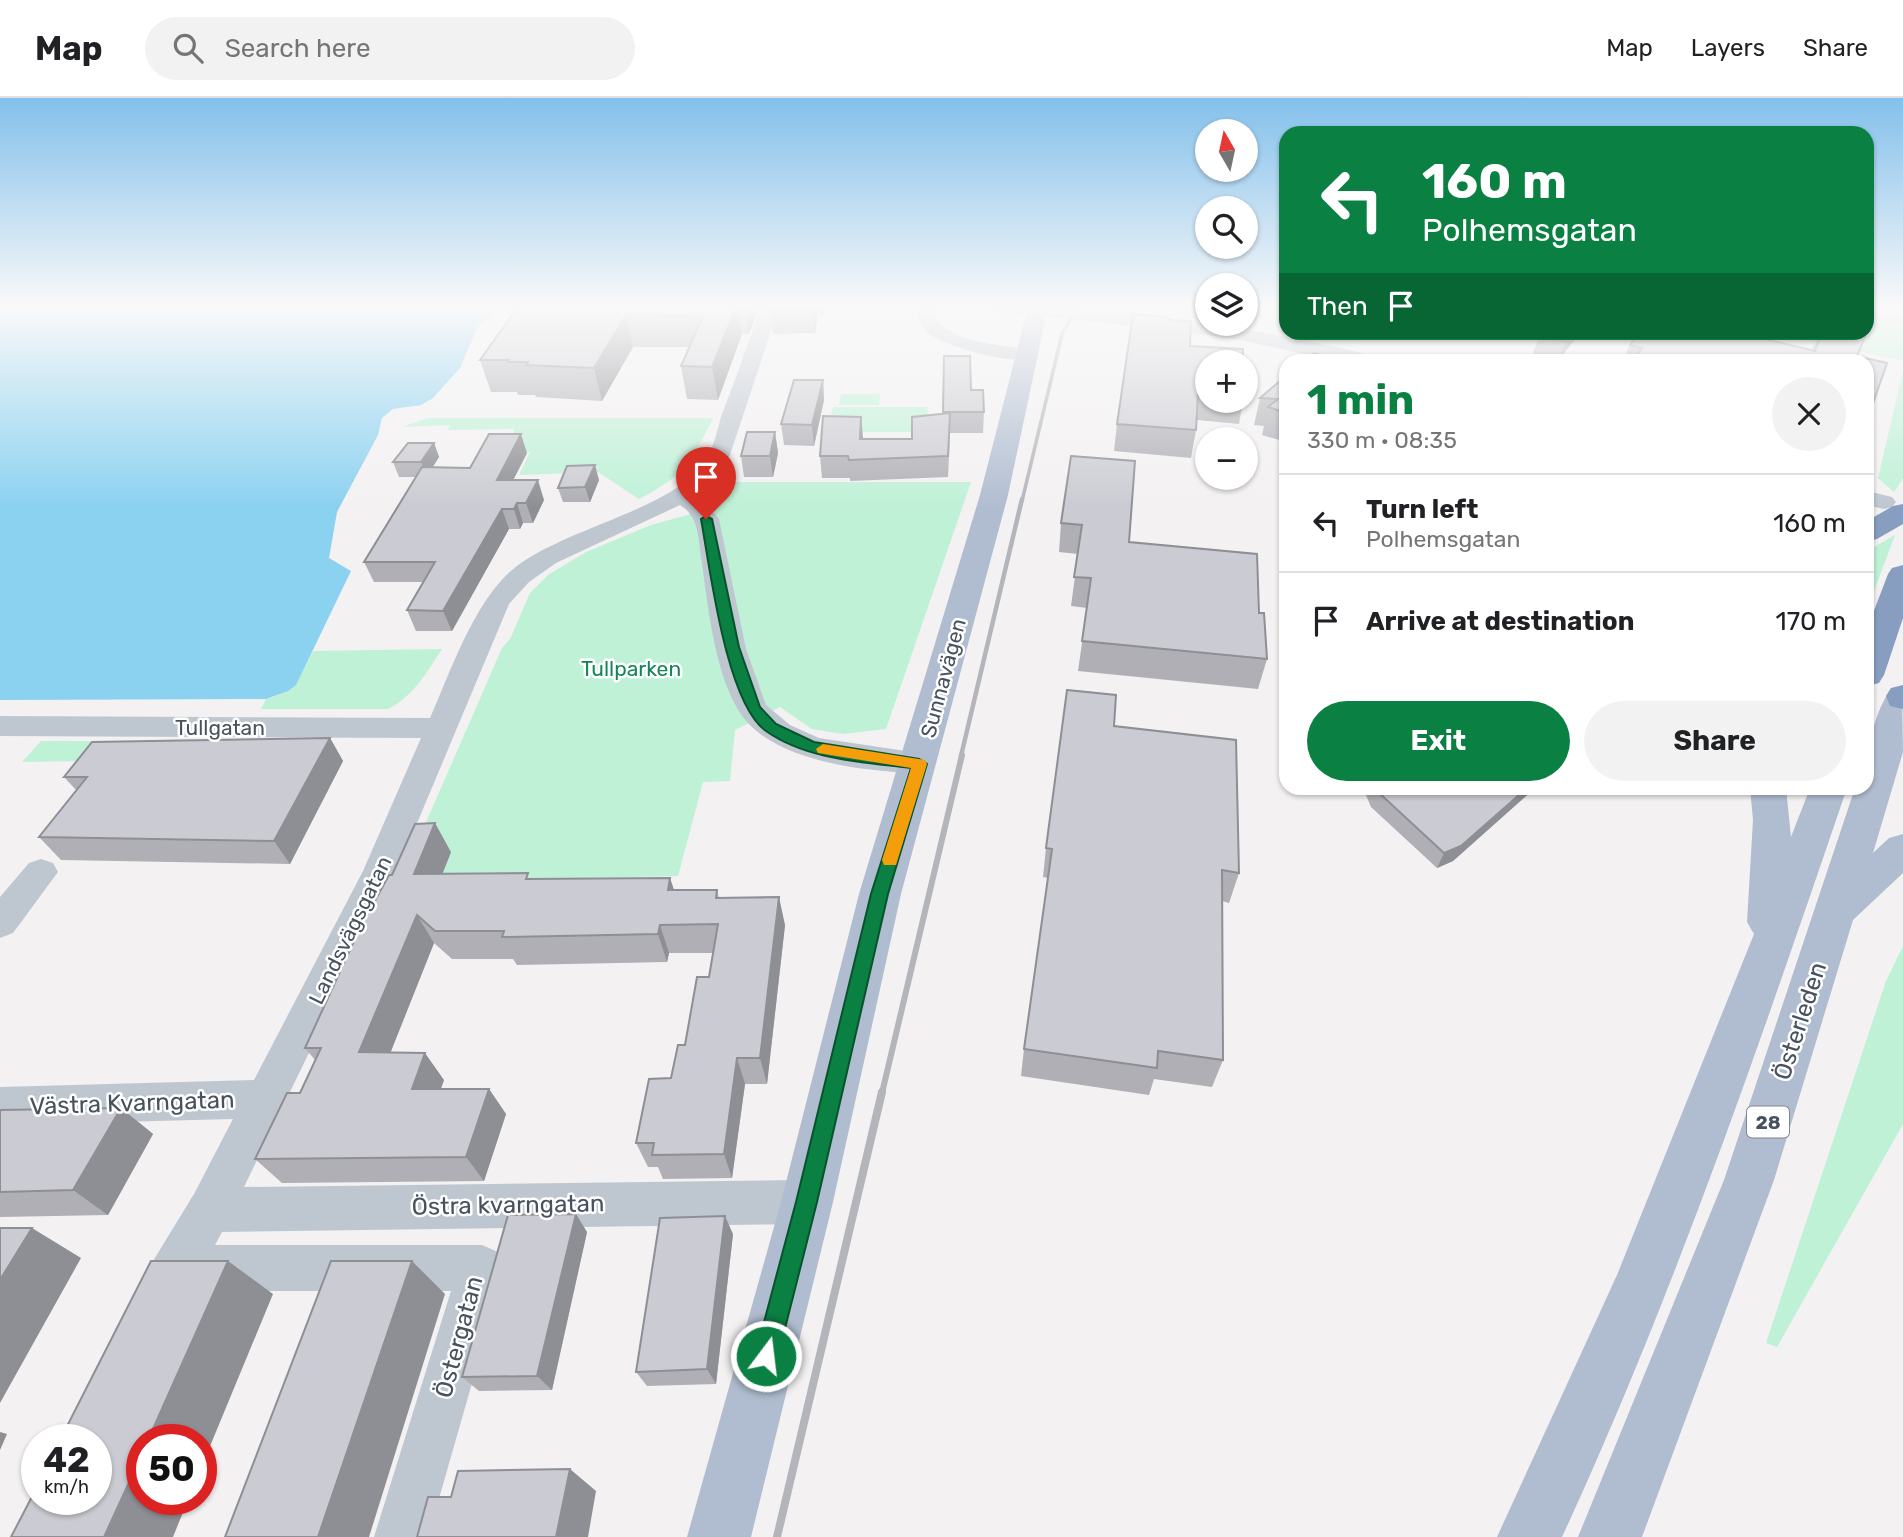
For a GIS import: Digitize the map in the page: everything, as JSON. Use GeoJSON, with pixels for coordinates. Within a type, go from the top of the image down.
{"type":"FeatureCollection","features":[{"type":"Feature","properties":{"kind":"highway"},"geometry":{"type":"LineString","coordinates":[[1874,524],[1888,507]]}},
{"type":"Feature","properties":{"kind":"highway"},"geometry":{"type":"LineString","coordinates":[[1874,655],[1903,574]]}},
{"type":"Feature","properties":{"kind":"main road","name":"Sunnavägen"},"geometry":{"type":"LineString","coordinates":[[719,1537],[807,1202],[880,894],[919,764],[993,495],[1022,374]]}},
{"type":"Feature","properties":{"kind":"main road","name":"Österleden"},"geometry":{"type":"LineString","coordinates":[[1874,789],[1903,697]]}},
{"type":"Feature","properties":{"kind":"main road"},"geometry":{"type":"LineString","coordinates":[[1767,960],[1772,820],[1769,795]]}},
{"type":"Feature","properties":{"kind":"main road"},"geometry":{"type":"LineString","coordinates":[[1529,1537],[1568,1457],[1679,1190],[1767,960],[1826,795]]}},
{"type":"Feature","properties":{"kind":"main road","name":"Österleden"},"geometry":{"type":"LineString","coordinates":[[1610,1537],[1749,1180],[1872,795]]}},
{"type":"Feature","properties":{"kind":"main road"},"geometry":{"type":"LineString","coordinates":[[1836,909],[1903,849]]}},
{"type":"Feature","properties":{"kind":"street","name":"Landsvägsgatan"},"geometry":{"type":"LineString","coordinates":[[142,1328],[173,1268],[210,1210],[380,871],[497,602],[510,584],[552,554],[682,496],[696,487],[716,464],[747,374]]}},
{"type":"Feature","properties":{"kind":"street"},"geometry":{"type":"LineString","coordinates":[[682,496],[696,505],[706,519],[732,647],[753,709],[771,727],[810,746],[843,754],[919,764]]}},
{"type":"Feature","properties":{"kind":"street","name":"Tullgatan"},"geometry":{"type":"LineString","coordinates":[[0,726],[440,728]]}},
{"type":"Feature","properties":{"kind":"street"},"geometry":{"type":"LineString","coordinates":[[0,923],[41,872]]}},
{"type":"Feature","properties":{"kind":"street","name":"Västra Kvarngatan"},"geometry":{"type":"LineString","coordinates":[[0,1106],[265,1099]]}},
{"type":"Feature","properties":{"kind":"street","name":"Östra kvarngatan"},"geometry":{"type":"LineString","coordinates":[[210,1210],[807,1202]]}},
{"type":"Feature","properties":{"kind":"street","name":"Östergatan"},"geometry":{"type":"LineString","coordinates":[[173,1268],[482,1268],[401,1537]]}},
{"type":"Feature","properties":{"kind":"green space"},"geometry":{"type":"Polygon","coordinates":[[[1903,374],[1903,478],[1894,492],[1878,478],[1903,374]]]}},
{"type":"Feature","properties":{"kind":"green space"},"geometry":{"type":"Polygon","coordinates":[[[841,394],[880,394],[879,405],[839,405],[841,394]]]}},
{"type":"Feature","properties":{"kind":"green space"},"geometry":{"type":"Polygon","coordinates":[[[833,407],[928,407],[926,432],[827,432],[833,407]]]}},
{"type":"Feature","properties":{"kind":"green space"},"geometry":{"type":"Polygon","coordinates":[[[428,418],[713,418],[685,467],[667,483],[639,499],[598,472],[519,475],[530,452],[510,451],[514,429],[448,430],[450,425],[401,427],[428,418]]]}},
{"type":"Feature","properties":{"kind":"green space","name":"Tullparken"},"geometry":{"type":"Polygon","coordinates":[[[735,482],[971,482],[886,729],[843,734],[812,729],[780,707],[735,730],[730,781],[703,782],[678,876],[400,882],[502,648],[510,639],[530,593],[548,575],[586,552],[651,525],[698,512],[735,482]]]}},
{"type":"Feature","properties":{"kind":"green space"},"geometry":{"type":"Polygon","coordinates":[[[1895,535],[1874,591],[1874,547],[1895,535]]]}},
{"type":"Feature","properties":{"kind":"green space"},"geometry":{"type":"Polygon","coordinates":[[[442,649],[413,690],[388,709],[261,709],[266,699],[284,692],[296,682],[313,651],[442,649]]]}},
{"type":"Feature","properties":{"kind":"green space"},"geometry":{"type":"Polygon","coordinates":[[[41,741],[104,741],[87,761],[22,762],[41,741]]]}},
{"type":"Feature","properties":{"kind":"green space"},"geometry":{"type":"Polygon","coordinates":[[[1903,946],[1903,1124],[1777,1347],[1766,1343],[1886,981],[1903,946]]]}},
{"type":"Feature","properties":{"kind":"water"},"geometry":{"type":"Polygon","coordinates":[[[0,374],[454,374],[433,398],[421,405],[393,409],[382,418],[378,435],[337,512],[329,558],[351,571],[296,685],[288,691],[266,699],[0,700],[0,374]]]}},
{"type":"Feature","properties":{"kind":"building"},"geometry":{"type":"Polygon","coordinates":[[[944,374],[971,374],[971,390],[983,390],[984,412],[943,412],[944,374]]]}},
{"type":"Feature","properties":{"kind":"building"},"geometry":{"type":"Polygon","coordinates":[[[1124,374],[1195,374],[1195,430],[1117,424],[1124,374]]]}},
{"type":"Feature","properties":{"kind":"building"},"geometry":{"type":"Polygon","coordinates":[[[1874,374],[1883,374],[1874,400],[1874,374]]]}},
{"type":"Feature","properties":{"kind":"building"},"geometry":{"type":"Polygon","coordinates":[[[794,380],[823,380],[812,425],[781,424],[794,380]]]}},
{"type":"Feature","properties":{"kind":"building"},"geometry":{"type":"Polygon","coordinates":[[[1279,382],[1279,411],[1268,407],[1278,399],[1260,398],[1279,382]]]}},
{"type":"Feature","properties":{"kind":"building"},"geometry":{"type":"Polygon","coordinates":[[[950,413],[948,456],[849,460],[848,456],[820,456],[823,416],[861,417],[860,439],[912,439],[912,417],[950,413]]]}},
{"type":"Feature","properties":{"kind":"building"},"geometry":{"type":"Polygon","coordinates":[[[747,432],[775,432],[770,456],[741,456],[747,432]]]}},
{"type":"Feature","properties":{"kind":"building"},"geometry":{"type":"Polygon","coordinates":[[[489,434],[521,434],[497,480],[538,480],[526,503],[517,503],[514,509],[502,509],[443,611],[407,610],[435,562],[364,562],[422,467],[470,468],[489,434]]]}},
{"type":"Feature","properties":{"kind":"building"},"geometry":{"type":"Polygon","coordinates":[[[408,443],[434,443],[421,462],[393,462],[408,443]]]}},
{"type":"Feature","properties":{"kind":"building"},"geometry":{"type":"Polygon","coordinates":[[[1071,456],[1135,461],[1129,542],[1257,554],[1259,613],[1264,613],[1267,659],[1082,641],[1091,578],[1074,577],[1082,525],[1061,523],[1071,456]]]}},
{"type":"Feature","properties":{"kind":"building"},"geometry":{"type":"Polygon","coordinates":[[[595,465],[585,487],[558,488],[567,466],[595,465]]]}},
{"type":"Feature","properties":{"kind":"building"},"geometry":{"type":"Polygon","coordinates":[[[1067,690],[1116,695],[1114,726],[1236,740],[1239,873],[1222,870],[1223,1060],[1158,1051],[1157,1068],[1024,1049],[1052,849],[1046,848],[1067,690]]]}},
{"type":"Feature","properties":{"kind":"building"},"geometry":{"type":"Polygon","coordinates":[[[330,738],[274,841],[39,837],[87,777],[64,777],[92,742],[330,738]]]}},
{"type":"Feature","properties":{"kind":"building"},"geometry":{"type":"Polygon","coordinates":[[[1381,795],[1519,795],[1461,846],[1444,853],[1381,795]]]}},
{"type":"Feature","properties":{"kind":"building"},"geometry":{"type":"Polygon","coordinates":[[[435,823],[414,874],[528,873],[526,879],[670,878],[668,890],[717,890],[716,898],[779,897],[760,1058],[737,1058],[724,1154],[652,1155],[654,1143],[636,1143],[649,1079],[671,1078],[678,1045],[685,1045],[697,977],[709,977],[718,924],[660,925],[658,934],[502,937],[504,931],[435,931],[417,915],[359,1052],[425,1053],[412,1089],[489,1089],[466,1157],[255,1159],[287,1093],[300,1093],[321,1048],[305,1048],[361,926],[389,875],[392,875],[415,824],[435,823]]]}},
{"type":"Feature","properties":{"kind":"building"},"geometry":{"type":"Polygon","coordinates":[[[121,1108],[73,1190],[0,1192],[0,1110],[121,1108]]]}},
{"type":"Feature","properties":{"kind":"building"},"geometry":{"type":"Polygon","coordinates":[[[576,1214],[537,1376],[462,1377],[508,1215],[576,1214]]]}},
{"type":"Feature","properties":{"kind":"building"},"geometry":{"type":"Polygon","coordinates":[[[725,1216],[707,1369],[636,1372],[660,1218],[725,1216]]]}},
{"type":"Feature","properties":{"kind":"building"},"geometry":{"type":"Polygon","coordinates":[[[0,1228],[32,1228],[0,1280],[0,1228]]]}},
{"type":"Feature","properties":{"kind":"building"},"geometry":{"type":"Polygon","coordinates":[[[151,1261],[228,1261],[155,1424],[126,1424],[126,1489],[104,1537],[11,1537],[22,1515],[112,1515],[112,1424],[68,1424],[151,1261]]]}},
{"type":"Feature","properties":{"kind":"building"},"geometry":{"type":"Polygon","coordinates":[[[331,1261],[412,1261],[318,1537],[225,1537],[331,1261]]]}},
{"type":"Feature","properties":{"kind":"building"},"geometry":{"type":"Polygon","coordinates":[[[570,1469],[556,1537],[417,1537],[428,1497],[451,1497],[458,1471],[570,1469]]]}},
{"type":"Feature","properties":{"kind":"railway"},"geometry":{"type":"LineString","coordinates":[[1022,501],[1052,374]]}},
{"type":"Feature","properties":{"kind":"railway"},"geometry":{"type":"LineString","coordinates":[[961,756],[1022,499]]}},
{"type":"Feature","properties":{"kind":"railway"},"geometry":{"type":"LineString","coordinates":[[882,1093],[962,755]]}},
{"type":"Feature","properties":{"kind":"railway"},"geometry":{"type":"LineString","coordinates":[[777,1537],[882,1092]]}},
{"type":"Feature","properties":{"kind":"slow traffic"},"geometry":{"type":"LineString","coordinates":[[823,749],[919,764],[890,860]]}},
{"type":"Feature","properties":{"kind":"route"},"geometry":{"type":"LineString","coordinates":[[706,519],[732,647],[744,690],[753,709],[771,727],[810,746],[843,754],[919,764],[880,894],[817,1149],[807,1202],[766,1356]]}}]}
